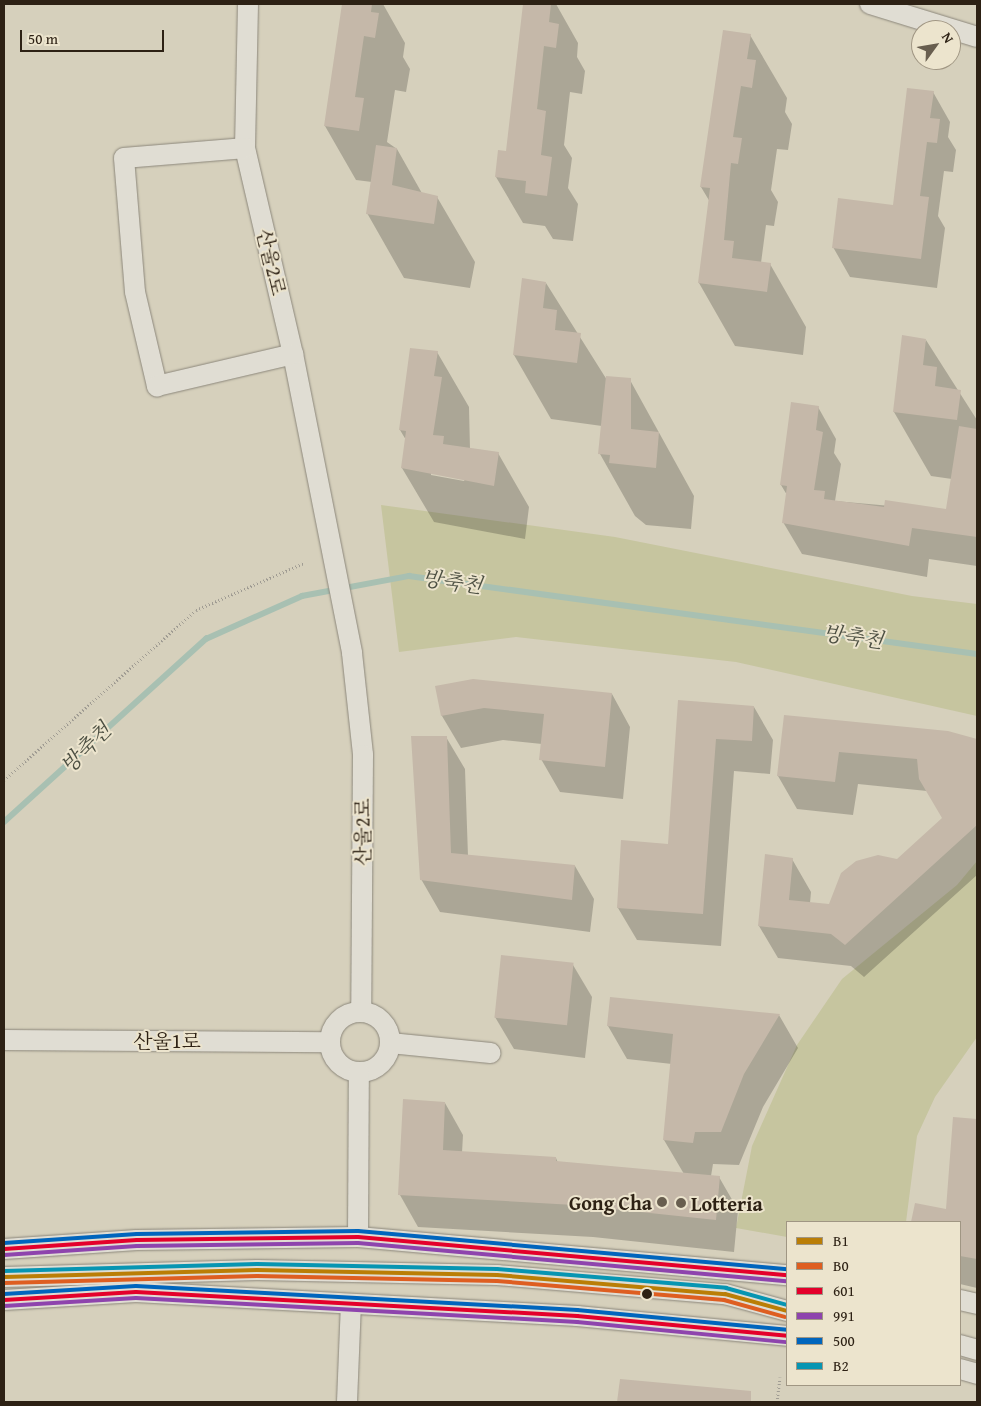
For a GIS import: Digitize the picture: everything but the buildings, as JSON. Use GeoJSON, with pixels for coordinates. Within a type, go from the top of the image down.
{"type":"FeatureCollection","features":[{"type":"Feature","properties":{"kind":"street","name":"산울2로"},"geometry":{"type":"LineString","coordinates":[[248,4],[246,148],[293,354],[352,653],[363,755],[361,1012]]}},
{"type":"Feature","properties":{"kind":"street"},"geometry":{"type":"LineString","coordinates":[[870,4],[977,37]]}},
{"type":"Feature","properties":{"kind":"street"},"geometry":{"type":"LineString","coordinates":[[246,148],[124,158],[135,292],[157,386],[293,354]]}},
{"type":"Feature","properties":{"kind":"street"},"geometry":{"type":"LineString","coordinates":[[361,1012],[385,1024],[390,1043],[384,1061],[359,1072],[339,1063],[330,1042],[341,1018],[361,1012]]}},
{"type":"Feature","properties":{"kind":"street","name":"산울1로"},"geometry":{"type":"LineString","coordinates":[[4,1040],[330,1042]]}},
{"type":"Feature","properties":{"kind":"street"},"geometry":{"type":"LineString","coordinates":[[390,1043],[491,1053]]}},
{"type":"Feature","properties":{"kind":"street"},"geometry":{"type":"LineString","coordinates":[[358,1237],[359,1072]]}},
{"type":"Feature","properties":{"kind":"street"},"geometry":{"type":"LineString","coordinates":[[4,1249],[137,1240],[358,1237],[786,1275]]}},
{"type":"Feature","properties":{"kind":"street"},"geometry":{"type":"LineString","coordinates":[[4,1277],[55,1273],[497,1275],[725,1294],[786,1311]]}},
{"type":"Feature","properties":{"kind":"street"},"geometry":{"type":"LineString","coordinates":[[4,1300],[136,1292],[577,1316],[786,1336]]}},
{"type":"Feature","properties":{"kind":"street"},"geometry":{"type":"LineString","coordinates":[[961,1300],[977,1304]]}},
{"type":"Feature","properties":{"kind":"street"},"geometry":{"type":"LineString","coordinates":[[348,1402],[351,1304]]}},
{"type":"Feature","properties":{"kind":"street"},"geometry":{"type":"LineString","coordinates":[[961,1346],[977,1350]]}},
{"type":"Feature","properties":{"kind":"street"},"geometry":{"type":"LineString","coordinates":[[961,1369],[977,1374]]}},
{"type":"Feature","properties":{"kind":"path"},"geometry":{"type":"LineString","coordinates":[[4,780],[196,610],[304,563]]}},
{"type":"Feature","properties":{"kind":"path"},"geometry":{"type":"LineString","coordinates":[[777,1402],[780,1377]]}},
{"type":"Feature","properties":{"kind":"green space"},"geometry":{"type":"Polygon","coordinates":[[[381,505],[615,537],[912,596],[977,604],[977,716],[736,662],[516,637],[399,652],[381,505]]]}},
{"type":"Feature","properties":{"kind":"green space"},"geometry":{"type":"Polygon","coordinates":[[[977,861],[977,1037],[935,1097],[917,1136],[906,1221],[786,1221],[786,1237],[736,1228],[752,1146],[797,1045],[842,979],[957,885],[977,861]]]}},
{"type":"Feature","properties":{"kind":"waterway","name":"방축천"},"geometry":{"type":"LineString","coordinates":[[4,822],[206,639],[302,596],[409,576],[977,654]]}},
{"type":"Feature","properties":{"kind":"transit line","name":"500"},"geometry":{"type":"LineString","coordinates":[[4,1243],[137,1234],[358,1231],[786,1269]]}},
{"type":"Feature","properties":{"kind":"transit line","name":"601"},"geometry":{"type":"LineString","coordinates":[[4,1249],[137,1240],[358,1237],[786,1275]]}},
{"type":"Feature","properties":{"kind":"transit line","name":"991"},"geometry":{"type":"LineString","coordinates":[[4,1255],[137,1246],[358,1243],[786,1281]]}},
{"type":"Feature","properties":{"kind":"transit line","name":"B2"},"geometry":{"type":"LineString","coordinates":[[4,1271],[257,1264],[497,1269],[726,1288],[786,1305]]}},
{"type":"Feature","properties":{"kind":"transit line","name":"B1"},"geometry":{"type":"LineString","coordinates":[[4,1277],[257,1270],[497,1275],[725,1294],[786,1311]]}},
{"type":"Feature","properties":{"kind":"transit line","name":"B0"},"geometry":{"type":"LineString","coordinates":[[4,1283],[257,1276],[497,1281],[724,1300],[785,1317]]}},
{"type":"Feature","properties":{"kind":"transit line","name":"500"},"geometry":{"type":"LineString","coordinates":[[4,1294],[136,1286],[577,1310],[786,1330]]}},
{"type":"Feature","properties":{"kind":"transit line","name":"601"},"geometry":{"type":"LineString","coordinates":[[4,1300],[136,1292],[577,1316],[786,1336]]}},
{"type":"Feature","properties":{"kind":"transit line","name":"991"},"geometry":{"type":"LineString","coordinates":[[4,1306],[136,1298],[577,1322],[786,1342]]}},
{"type":"Feature","properties":{"kind":"place","name":"Gong Cha"},"geometry":{"type":"Point","coordinates":[662,1202]}},
{"type":"Feature","properties":{"kind":"place","name":"Lotteria"},"geometry":{"type":"Point","coordinates":[681,1203]}}]}
